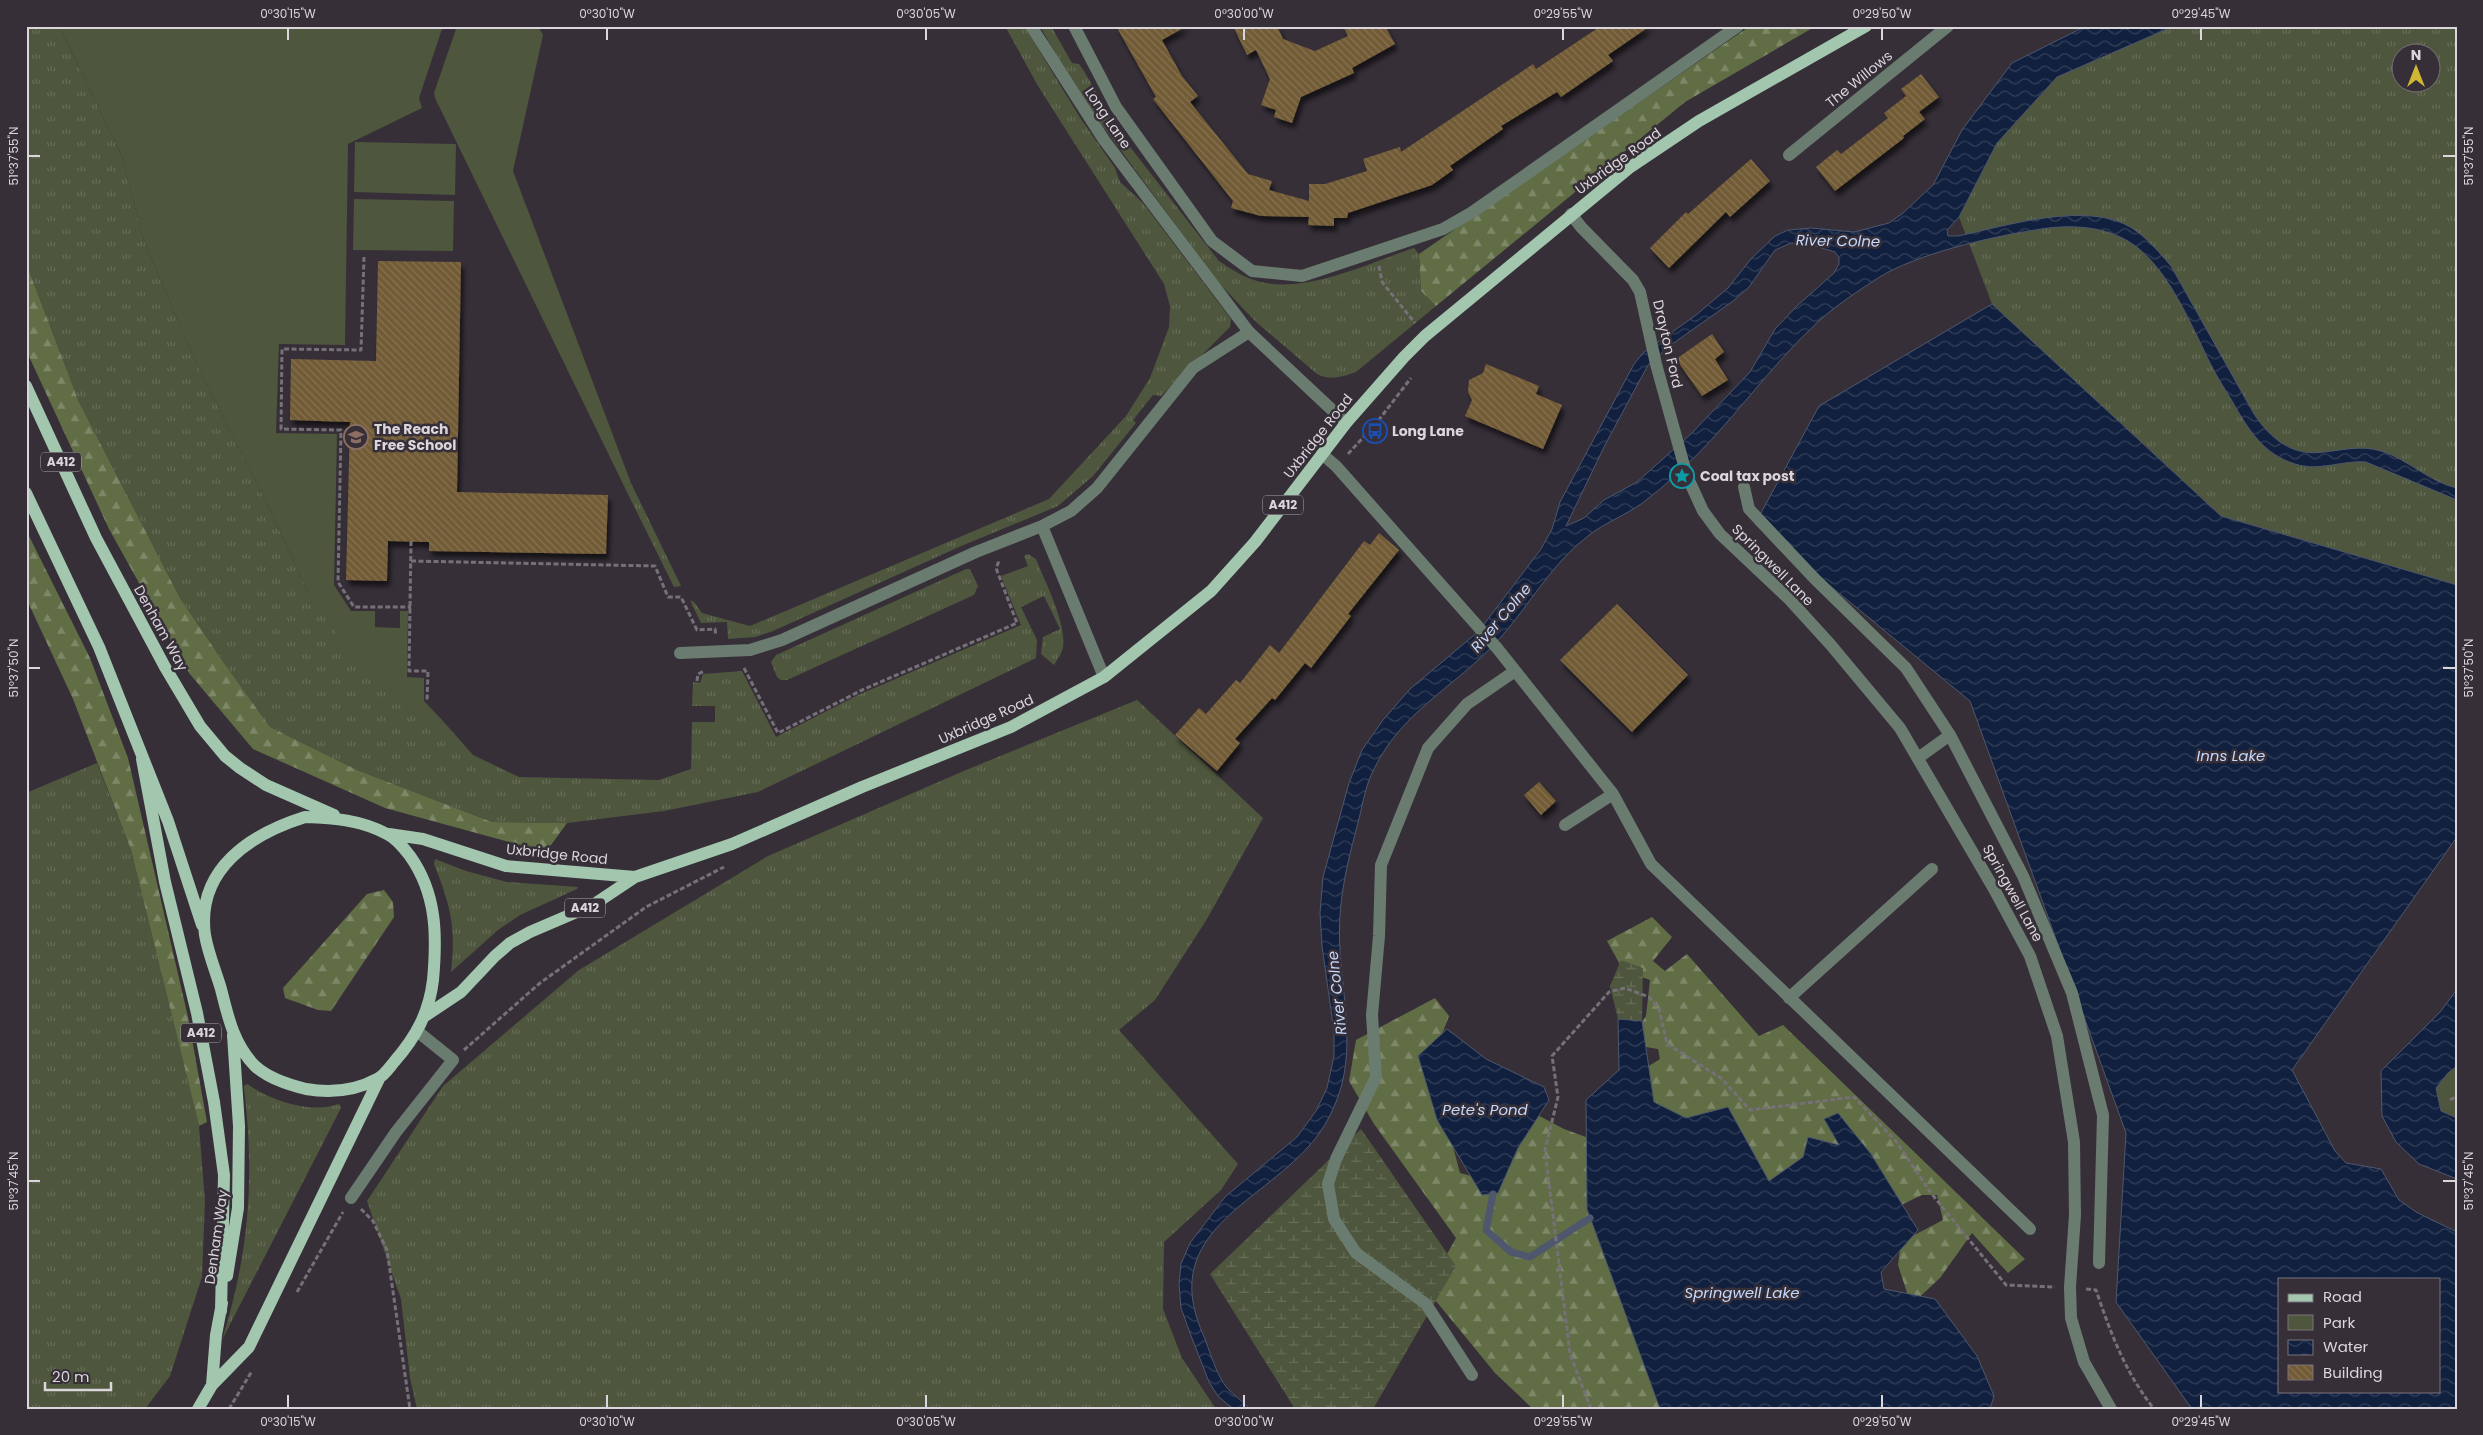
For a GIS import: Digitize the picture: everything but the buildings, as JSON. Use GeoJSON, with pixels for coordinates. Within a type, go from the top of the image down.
{"type":"FeatureCollection","features":[{"type":"Feature","properties":{"kind":"main road","name":"Uxbridge Road"},"geometry":{"type":"LineString","coordinates":[[425,1016],[462,992],[495,956],[510,943],[530,932],[593,905],[635,878],[732,844],[853,791],[1011,727],[1104,677],[1211,591],[1255,542],[1346,423],[1425,336],[1629,168],[1699,121],[1866,26]]}},
{"type":"Feature","properties":{"kind":"main road","name":"Denham Way"},"geometry":{"type":"LineString","coordinates":[[26,386],[96,538],[165,667],[205,732],[225,756],[266,785],[344,819]]}},
{"type":"Feature","properties":{"kind":"main road","name":"A412"},"geometry":{"type":"LineString","coordinates":[[26,493],[99,647],[168,821],[205,935]]}},
{"type":"Feature","properties":{"kind":"main road","name":"A412"},"geometry":{"type":"LineString","coordinates":[[142,759],[165,882],[196,1013],[214,1102],[224,1175],[221,1311]]}},
{"type":"Feature","properties":{"kind":"main road"},"geometry":{"type":"LineString","coordinates":[[344,819],[305,817],[264,832],[237,850],[224,866],[213,884],[206,908],[205,935],[233,1033],[256,1066],[270,1076],[300,1087],[319,1091],[337,1091],[355,1088],[379,1078],[405,1049],[425,1016],[430,1000],[436,945],[432,906],[429,891],[414,862],[389,834]]}},
{"type":"Feature","properties":{"kind":"main road","name":"Uxbridge Road"},"geometry":{"type":"LineString","coordinates":[[344,819],[389,834],[423,840],[506,866],[635,878]]}},
{"type":"Feature","properties":{"kind":"main road","name":"Denham Way"},"geometry":{"type":"LineString","coordinates":[[212,1385],[216,1335],[238,1208],[239,1126],[233,1033]]}},
{"type":"Feature","properties":{"kind":"main road","name":"Denham Way"},"geometry":{"type":"LineString","coordinates":[[198,1409],[212,1385],[249,1348],[379,1078]]}},
{"type":"Feature","properties":{"kind":"street","name":"Long Lane"},"geometry":{"type":"LineString","coordinates":[[1031,26],[1104,140],[1248,332],[1346,423]]}},
{"type":"Feature","properties":{"kind":"street","name":"Long Lane"},"geometry":{"type":"LineString","coordinates":[[1074,26],[1116,107],[1212,241],[1252,271],[1302,276],[1377,251]]}},
{"type":"Feature","properties":{"kind":"street"},"geometry":{"type":"LineString","coordinates":[[1377,251],[1442,229],[1471,213],[1738,26]]}},
{"type":"Feature","properties":{"kind":"street","name":"The Willows"},"geometry":{"type":"LineString","coordinates":[[1789,155],[1948,26]]}},
{"type":"Feature","properties":{"kind":"street","name":"Drayton Ford"},"geometry":{"type":"LineString","coordinates":[[1571,214],[1580,227],[1633,280],[1646,309],[1656,364],[1687,476]]}},
{"type":"Feature","properties":{"kind":"street"},"geometry":{"type":"LineString","coordinates":[[680,653],[750,650],[782,640],[976,552],[1042,526],[1071,511],[1097,488],[1192,368],[1248,332]]}},
{"type":"Feature","properties":{"kind":"street"},"geometry":{"type":"LineString","coordinates":[[1322,454],[1336,466],[1497,648],[1613,794],[1652,864],[2030,1229]]}},
{"type":"Feature","properties":{"kind":"street","name":"Springwell Lane"},"geometry":{"type":"LineString","coordinates":[[1687,476],[1703,512],[1720,534],[1788,599],[1836,650],[1900,728],[1994,889],[2030,956],[2048,1003],[2064,1071],[2074,1142],[2075,1215],[2070,1287],[2071,1318],[2084,1362],[2111,1409]]}},
{"type":"Feature","properties":{"kind":"street"},"geometry":{"type":"LineString","coordinates":[[1744,487],[1749,509],[1814,578],[1906,668],[1950,735],[2023,876],[2072,993],[2103,1115],[2099,1263]]}},
{"type":"Feature","properties":{"kind":"street"},"geometry":{"type":"LineString","coordinates":[[1042,526],[1104,677]]}},
{"type":"Feature","properties":{"kind":"street"},"geometry":{"type":"LineString","coordinates":[[1472,1375],[1426,1304],[1356,1253],[1334,1219],[1328,1184],[1336,1159],[1376,1077],[1372,1015],[1379,936],[1381,865],[1428,748],[1467,704],[1515,671]]}},
{"type":"Feature","properties":{"kind":"street"},"geometry":{"type":"LineString","coordinates":[[1918,758],[1950,735]]}},
{"type":"Feature","properties":{"kind":"street"},"geometry":{"type":"LineString","coordinates":[[1565,825],[1613,794]]}},
{"type":"Feature","properties":{"kind":"street"},"geometry":{"type":"LineString","coordinates":[[1789,998],[1932,869]]}},
{"type":"Feature","properties":{"kind":"street"},"geometry":{"type":"LineString","coordinates":[[351,1198],[396,1132],[452,1060],[417,1031]]}},
{"type":"Feature","properties":{"kind":"path"},"geometry":{"type":"LineString","coordinates":[[1377,251],[1382,282],[1425,336]]}},
{"type":"Feature","properties":{"kind":"path"},"geometry":{"type":"LineString","coordinates":[[364,257],[361,350],[282,349],[282,429],[341,430],[338,582],[354,607],[410,607]]}},
{"type":"Feature","properties":{"kind":"path"},"geometry":{"type":"LineString","coordinates":[[1378,421],[1412,377]]}},
{"type":"Feature","properties":{"kind":"path"},"geometry":{"type":"LineString","coordinates":[[412,541],[409,671],[428,671],[427,702]]}},
{"type":"Feature","properties":{"kind":"path"},"geometry":{"type":"LineString","coordinates":[[736,668],[744,668],[778,733],[862,690],[1017,623],[996,568],[998,561],[1007,558]]}},
{"type":"Feature","properties":{"kind":"path"},"geometry":{"type":"LineString","coordinates":[[411,560],[655,566],[668,597],[681,598],[697,630],[715,629],[719,669],[702,671],[698,674],[697,681]]}},
{"type":"Feature","properties":{"kind":"path"},"geometry":{"type":"LineString","coordinates":[[452,1060],[540,983]]}},
{"type":"Feature","properties":{"kind":"path"},"geometry":{"type":"LineString","coordinates":[[1591,1409],[1570,1354],[1545,1150],[1558,1097],[1552,1056],[1609,992],[1625,988],[1649,997],[1659,1009],[1667,1044],[1721,1078],[1750,1110],[1854,1097],[1895,1140],[1953,1220]]}},
{"type":"Feature","properties":{"kind":"path"},"geometry":{"type":"LineString","coordinates":[[2450,1100],[2457,1096]]}},
{"type":"Feature","properties":{"kind":"path"},"geometry":{"type":"LineString","coordinates":[[351,1198],[373,1221],[387,1250],[410,1409]]}},
{"type":"Feature","properties":{"kind":"green space"},"geometry":{"type":"Polygon","coordinates":[[[26,26],[59,26],[121,154],[144,241],[197,365],[270,510],[308,592],[431,731],[443,721],[473,755],[519,777],[659,780],[691,769],[692,722],[715,722],[715,706],[692,706],[693,682],[700,683],[703,674],[742,671],[776,737],[858,695],[1021,625],[1001,576],[1028,566],[1024,556],[1028,554],[1036,559],[1062,627],[1063,648],[1054,665],[1041,654],[1043,637],[1060,629],[1044,596],[1021,607],[1037,640],[1036,658],[758,792],[664,811],[567,823],[492,822],[357,770],[270,727],[180,598],[79,402],[26,263],[26,26]]]}},
{"type":"Feature","properties":{"kind":"green space"},"geometry":{"type":"Polygon","coordinates":[[[59,26],[443,26],[419,98],[422,108],[348,144],[345,345],[279,344],[276,433],[337,434],[334,585],[351,611],[375,611],[375,627],[400,628],[400,611],[408,611],[407,677],[424,678],[424,701],[443,721],[431,732],[343,643],[308,592],[270,510],[197,365],[144,241],[121,154],[59,26]]]}},
{"type":"Feature","properties":{"kind":"green space"},"geometry":{"type":"Polygon","coordinates":[[[457,26],[538,26],[543,35],[513,171],[631,483],[624,486],[435,98],[434,93],[457,26]]]}},
{"type":"Feature","properties":{"kind":"green space"},"geometry":{"type":"Polygon","coordinates":[[[1005,26],[1024,26],[1081,119],[1115,168],[1120,182],[1143,203],[1231,319],[1230,327],[1161,396],[1153,395],[1133,420],[1136,423],[1093,476],[1058,506],[959,547],[773,631],[755,637],[728,639],[727,622],[701,623],[690,600],[694,602],[702,613],[750,626],[1049,499],[1126,416],[1150,378],[1169,327],[1170,306],[1164,284],[1038,86],[1005,26]]]}},
{"type":"Feature","properties":{"kind":"green space"},"geometry":{"type":"Polygon","coordinates":[[[1040,26],[1051,26],[1072,63],[1079,64],[1084,71],[1120,134],[1219,261],[1242,275],[1257,281],[1275,284],[1295,284],[1315,281],[1357,269],[1414,248],[1419,254],[1421,291],[1436,306],[1356,372],[1331,378],[1317,374],[1255,321],[1218,282],[1074,87],[1040,26]]]}},
{"type":"Feature","properties":{"kind":"green space"},"geometry":{"type":"Polygon","coordinates":[[[1750,26],[1816,26],[1685,102],[1436,306],[1421,291],[1419,254],[1750,26]]]}},
{"type":"Feature","properties":{"kind":"green space"},"geometry":{"type":"Polygon","coordinates":[[[2174,26],[2457,26],[2457,585],[2221,516],[1992,304],[1959,217],[1997,143],[2057,77],[2174,26]]]}},
{"type":"Feature","properties":{"kind":"green space"},"geometry":{"type":"Polygon","coordinates":[[[355,142],[456,144],[455,195],[354,192],[355,142]]]}},
{"type":"Feature","properties":{"kind":"green space"},"geometry":{"type":"Polygon","coordinates":[[[354,199],[454,201],[453,251],[353,250],[354,199]]]}},
{"type":"Feature","properties":{"kind":"green space"},"geometry":{"type":"Polygon","coordinates":[[[26,263],[79,402],[180,598],[270,727],[357,770],[492,822],[567,823],[546,852],[385,808],[253,749],[189,673],[109,529],[26,350],[26,263]]]}},
{"type":"Feature","properties":{"kind":"green space"},"geometry":{"type":"Polygon","coordinates":[[[631,483],[681,586],[674,587],[624,486],[631,483]]]}},
{"type":"Feature","properties":{"kind":"green space"},"geometry":{"type":"Polygon","coordinates":[[[26,530],[90,658],[128,758],[188,1017],[207,1122],[199,1126],[131,850],[73,699],[26,598],[26,530]]]}},
{"type":"Feature","properties":{"kind":"green space"},"geometry":{"type":"Polygon","coordinates":[[[966,569],[970,569],[978,586],[974,595],[787,680],[781,680],[777,677],[771,662],[776,655],[966,569]]]}},
{"type":"Feature","properties":{"kind":"green space"},"geometry":{"type":"Polygon","coordinates":[[[1137,700],[1263,818],[1207,919],[1155,1000],[1119,1030],[1238,1164],[1221,1190],[1164,1242],[1163,1309],[1182,1358],[1216,1409],[417,1409],[410,1378],[401,1299],[367,1201],[443,1086],[579,970],[768,856],[966,770],[1137,700]]]}},
{"type":"Feature","properties":{"kind":"green space"},"geometry":{"type":"Polygon","coordinates":[[[97,763],[131,850],[199,1126],[205,1201],[202,1277],[170,1376],[145,1409],[26,1409],[26,793],[97,763]]]}},
{"type":"Feature","properties":{"kind":"green space"},"geometry":{"type":"Polygon","coordinates":[[[435,859],[466,871],[507,882],[578,887],[520,915],[498,930],[451,972],[453,942],[451,917],[445,893],[434,864],[435,859]]]}},
{"type":"Feature","properties":{"kind":"green space"},"geometry":{"type":"Polygon","coordinates":[[[384,890],[393,902],[394,917],[331,1011],[318,1010],[285,998],[283,988],[367,894],[384,890]]]}},
{"type":"Feature","properties":{"kind":"green space"},"geometry":{"type":"Polygon","coordinates":[[[1652,917],[1672,937],[1653,961],[1665,971],[1687,954],[1759,1036],[1783,1025],[2025,1259],[2008,1273],[1972,1233],[1940,1278],[1911,1305],[1898,1265],[1901,1242],[1943,1220],[1937,1195],[1922,1195],[1897,1207],[1767,1188],[1653,1112],[1636,1074],[1660,1059],[1658,1049],[1646,1047],[1634,1034],[1646,1016],[1650,980],[1623,970],[1607,941],[1652,917]]]}},
{"type":"Feature","properties":{"kind":"green space"},"geometry":{"type":"Polygon","coordinates":[[[1621,960],[1643,968],[1642,1021],[1618,1019],[1610,986],[1621,960]]]}},
{"type":"Feature","properties":{"kind":"green space"},"geometry":{"type":"Polygon","coordinates":[[[1435,998],[1449,1016],[1431,1064],[1460,1173],[1494,1182],[1530,1111],[1564,1129],[1594,1140],[1694,1409],[1533,1409],[1495,1373],[1427,1290],[1456,1238],[1374,1124],[1349,1081],[1356,1040],[1435,998]]]}},
{"type":"Feature","properties":{"kind":"green space"},"geometry":{"type":"Polygon","coordinates":[[[2457,1029],[2457,1150],[2418,1071],[2457,1029]]]}},
{"type":"Feature","properties":{"kind":"green space"},"geometry":{"type":"Polygon","coordinates":[[[247,1084],[268,1096],[292,1104],[304,1107],[328,1107],[339,1104],[341,1108],[222,1340],[238,1277],[247,1216],[249,1153],[244,1086],[247,1084]]]}},
{"type":"Feature","properties":{"kind":"green space"},"geometry":{"type":"Polygon","coordinates":[[[1361,1129],[1456,1266],[1373,1409],[1295,1409],[1210,1274],[1361,1129]]]}},
{"type":"Feature","properties":{"kind":"water","name":"River Colne"},"geometry":{"type":"Polygon","coordinates":[[[2086,26],[2174,26],[2057,77],[1997,143],[1959,217],[1947,230],[1948,236],[1958,236],[2046,218],[2070,216],[2093,216],[2114,220],[2132,228],[2148,241],[2171,266],[2254,414],[2275,438],[2292,449],[2302,452],[2312,453],[2359,448],[2381,451],[2400,459],[2437,481],[2457,488],[2457,500],[2366,462],[2313,467],[2295,464],[2274,454],[2265,447],[2244,421],[2213,370],[2188,317],[2159,269],[2134,245],[2111,233],[2086,228],[2060,227],[2017,233],[1976,242],[1933,254],[1894,269],[1841,303],[1801,338],[1699,453],[1671,480],[1641,504],[1594,531],[1575,546],[1512,624],[1485,654],[1433,698],[1400,730],[1386,748],[1374,769],[1363,800],[1347,868],[1340,916],[1339,932],[1347,1046],[1342,1083],[1336,1102],[1324,1126],[1309,1146],[1288,1167],[1242,1204],[1221,1224],[1204,1245],[1194,1269],[1192,1298],[1202,1332],[1216,1368],[1227,1388],[1250,1409],[1233,1409],[1218,1396],[1209,1382],[1181,1308],[1179,1284],[1181,1264],[1190,1243],[1225,1197],[1297,1137],[1316,1111],[1327,1088],[1334,1056],[1334,1031],[1322,946],[1320,913],[1323,877],[1349,783],[1362,750],[1383,720],[1410,689],[1479,631],[1541,549],[1552,529],[1560,502],[1634,364],[1643,353],[1696,315],[1728,288],[1751,259],[1775,236],[1788,230],[1811,228],[1854,232],[1889,223],[1903,213],[1933,185],[1962,130],[2012,63],[2086,26]],[[1791,243],[1775,250],[1749,287],[1733,301],[1668,347],[1648,365],[1605,445],[1566,526],[1584,518],[1604,500],[1637,482],[1692,433],[1750,372],[1775,329],[1797,306],[1834,273],[1839,264],[1839,258],[1835,252],[1808,244],[1791,243]]]}},
{"type":"Feature","properties":{"kind":"water","name":"Inns Lake"},"geometry":{"type":"Polygon","coordinates":[[[1992,304],[2221,516],[2457,585],[2457,837],[2292,1070],[2335,1151],[2346,1163],[2381,1169],[2399,1200],[2416,1212],[2457,1232],[2457,1409],[2192,1409],[2116,1302],[2126,1133],[1970,701],[1755,524],[1819,406],[1992,304]]]}},
{"type":"Feature","properties":{"kind":"water"},"geometry":{"type":"Polygon","coordinates":[[[2457,989],[2457,1066],[2448,1073],[2436,1088],[2441,1111],[2457,1118],[2457,1179],[2419,1164],[2396,1142],[2382,1116],[2381,1071],[2441,1011],[2457,989]]]}},
{"type":"Feature","properties":{"kind":"water","name":"Springwell Lake"},"geometry":{"type":"Polygon","coordinates":[[[1618,1019],[1642,1021],[1654,1102],[1686,1118],[1728,1107],[1769,1181],[1803,1157],[1808,1137],[1839,1145],[1824,1119],[1838,1113],[1871,1154],[1918,1230],[1881,1272],[1884,1289],[1935,1299],[1977,1356],[1994,1396],[1990,1409],[1660,1409],[1587,1209],[1586,1100],[1619,1070],[1618,1019]]]}},
{"type":"Feature","properties":{"kind":"water","name":"Pete's Pond"},"geometry":{"type":"Polygon","coordinates":[[[1447,1029],[1486,1059],[1544,1087],[1549,1100],[1518,1148],[1498,1193],[1482,1195],[1437,1120],[1418,1056],[1447,1029]]]}},
{"type":"Feature","properties":{"kind":"waterway"},"geometry":{"type":"LineString","coordinates":[[1493,1194],[1486,1230],[1511,1252],[1530,1257],[1590,1218]]}},
{"type":"Feature","properties":{"kind":"place","name":"Long Lane"},"geometry":{"type":"Point","coordinates":[1375,431]}},
{"type":"Feature","properties":{"kind":"place","name":"The Reach Free School"},"geometry":{"type":"Point","coordinates":[356,437]}},
{"type":"Feature","properties":{"kind":"place","name":"Coal tax post"},"geometry":{"type":"Point","coordinates":[1682,476]}}]}
